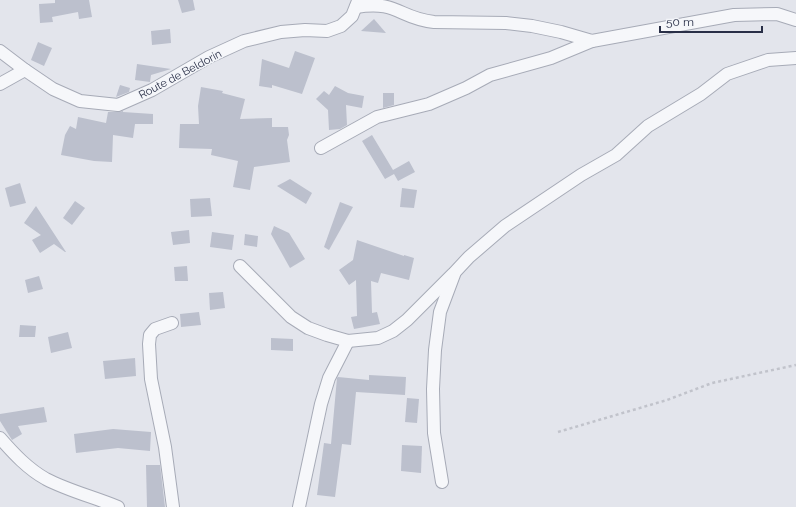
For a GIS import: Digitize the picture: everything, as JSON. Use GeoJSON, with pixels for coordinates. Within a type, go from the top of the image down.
{"type":"FeatureCollection","features":[{"type":"Feature","properties":{"kind":"street"},"geometry":{"type":"LineString","coordinates":[[357,4],[382,0],[392,2],[423,21],[506,23],[532,26],[561,32],[592,41]]}},
{"type":"Feature","properties":{"kind":"street","name":"Route de Beldorin"},"geometry":{"type":"LineString","coordinates":[[0,51],[53,89],[80,101],[118,105],[152,90],[208,57],[244,41],[281,32],[305,30],[327,31],[341,26],[352,16],[357,4]]}},
{"type":"Feature","properties":{"kind":"street"},"geometry":{"type":"LineString","coordinates":[[322,148],[377,117],[429,104],[466,88],[490,75],[551,58],[592,41],[734,15],[777,14],[796,20]]}},
{"type":"Feature","properties":{"kind":"street"},"geometry":{"type":"LineString","coordinates":[[240,266],[291,317],[308,328],[327,336],[348,341],[378,338],[393,331],[407,320],[469,257],[506,226],[581,175],[616,155],[648,126],[701,94],[727,74],[768,60],[796,58]]}},
{"type":"Feature","properties":{"kind":"street"},"geometry":{"type":"LineString","coordinates":[[0,84],[25,70]]}},
{"type":"Feature","properties":{"kind":"street"},"geometry":{"type":"LineString","coordinates":[[442,482],[434,433],[433,389],[435,350],[440,312],[455,272]]}},
{"type":"Feature","properties":{"kind":"street"},"geometry":{"type":"LineString","coordinates":[[172,323],[155,329],[150,335],[149,344],[151,379],[165,447],[173,507]]}},
{"type":"Feature","properties":{"kind":"street"},"geometry":{"type":"LineString","coordinates":[[298,507],[323,397],[329,378],[348,341]]}},
{"type":"Feature","properties":{"kind":"street"},"geometry":{"type":"LineString","coordinates":[[0,438],[29,468],[46,479],[78,493],[118,507]]}},
{"type":"Feature","properties":{"kind":"path"},"geometry":{"type":"LineString","coordinates":[[558,432],[667,400],[712,383],[796,365]]}},
{"type":"Feature","properties":{"kind":"building"},"geometry":{"type":"Polygon","coordinates":[[[55,0],[89,0],[92,17],[79,19],[78,12],[52,17],[53,22],[40,23],[39,4],[55,3],[55,0]]]}},
{"type":"Feature","properties":{"kind":"building"},"geometry":{"type":"Polygon","coordinates":[[[178,0],[193,0],[195,10],[182,13],[178,0]]]}},
{"type":"Feature","properties":{"kind":"building"},"geometry":{"type":"Polygon","coordinates":[[[374,19],[386,33],[361,31],[374,19]]]}},
{"type":"Feature","properties":{"kind":"building"},"geometry":{"type":"Polygon","coordinates":[[[170,29],[171,43],[152,45],[151,31],[170,29]]]}},
{"type":"Feature","properties":{"kind":"building"},"geometry":{"type":"Polygon","coordinates":[[[38,42],[52,48],[44,66],[31,60],[38,42]]]}},
{"type":"Feature","properties":{"kind":"building"},"geometry":{"type":"Polygon","coordinates":[[[295,51],[315,58],[302,94],[272,85],[272,88],[259,86],[262,59],[289,68],[295,51]]]}},
{"type":"Feature","properties":{"kind":"building"},"geometry":{"type":"Polygon","coordinates":[[[137,64],[171,69],[151,75],[150,82],[135,80],[137,64]]]}},
{"type":"Feature","properties":{"kind":"building"},"geometry":{"type":"Polygon","coordinates":[[[120,85],[130,88],[129,92],[116,97],[120,85]]]}},
{"type":"Feature","properties":{"kind":"building"},"geometry":{"type":"Polygon","coordinates":[[[335,86],[348,93],[364,96],[362,108],[346,105],[347,125],[340,129],[329,130],[328,110],[316,99],[324,91],[329,95],[335,86]]]}},
{"type":"Feature","properties":{"kind":"building"},"geometry":{"type":"Polygon","coordinates":[[[201,87],[223,91],[222,93],[245,99],[240,119],[272,118],[272,127],[288,127],[289,135],[287,140],[290,162],[254,167],[250,190],[233,187],[238,161],[211,155],[212,149],[179,148],[180,124],[199,124],[198,106],[201,87]]]}},
{"type":"Feature","properties":{"kind":"building"},"geometry":{"type":"Polygon","coordinates":[[[383,93],[394,93],[394,105],[383,108],[383,93]]]}},
{"type":"Feature","properties":{"kind":"building"},"geometry":{"type":"Polygon","coordinates":[[[123,111],[153,114],[153,124],[135,124],[133,138],[113,135],[112,162],[94,161],[61,155],[65,135],[70,126],[76,129],[78,117],[106,123],[108,112],[123,111]]]}},
{"type":"Feature","properties":{"kind":"building"},"geometry":{"type":"Polygon","coordinates":[[[372,135],[393,170],[409,161],[415,172],[398,181],[394,174],[385,179],[362,141],[372,135]]]}},
{"type":"Feature","properties":{"kind":"building"},"geometry":{"type":"Polygon","coordinates":[[[290,179],[312,193],[306,204],[277,186],[290,179]]]}},
{"type":"Feature","properties":{"kind":"building"},"geometry":{"type":"Polygon","coordinates":[[[20,183],[26,203],[10,207],[5,188],[20,183]]]}},
{"type":"Feature","properties":{"kind":"building"},"geometry":{"type":"Polygon","coordinates":[[[402,188],[417,190],[414,208],[400,207],[402,188]]]}},
{"type":"Feature","properties":{"kind":"building"},"geometry":{"type":"Polygon","coordinates":[[[210,198],[212,216],[191,217],[190,199],[210,198]]]}},
{"type":"Feature","properties":{"kind":"building"},"geometry":{"type":"Polygon","coordinates":[[[75,201],[85,208],[72,225],[63,218],[75,201]]]}},
{"type":"Feature","properties":{"kind":"building"},"geometry":{"type":"Polygon","coordinates":[[[340,202],[353,207],[329,250],[324,247],[340,202]]]}},
{"type":"Feature","properties":{"kind":"building"},"geometry":{"type":"Polygon","coordinates":[[[36,206],[66,252],[54,244],[40,253],[32,240],[41,235],[24,223],[36,206]]]}},
{"type":"Feature","properties":{"kind":"building"},"geometry":{"type":"Polygon","coordinates":[[[274,226],[289,233],[305,259],[290,268],[271,234],[274,226]]]}},
{"type":"Feature","properties":{"kind":"building"},"geometry":{"type":"Polygon","coordinates":[[[189,230],[190,243],[173,245],[171,232],[189,230]]]}},
{"type":"Feature","properties":{"kind":"building"},"geometry":{"type":"Polygon","coordinates":[[[212,232],[234,235],[232,250],[210,247],[212,232]]]}},
{"type":"Feature","properties":{"kind":"building"},"geometry":{"type":"Polygon","coordinates":[[[245,234],[258,236],[257,247],[244,245],[245,234]]]}},
{"type":"Feature","properties":{"kind":"building"},"geometry":{"type":"Polygon","coordinates":[[[357,240],[414,258],[409,280],[381,273],[378,283],[371,281],[372,313],[377,312],[380,324],[354,329],[351,317],[357,316],[356,280],[349,285],[339,270],[353,260],[357,240]]]}},
{"type":"Feature","properties":{"kind":"building"},"geometry":{"type":"Polygon","coordinates":[[[187,266],[188,281],[175,281],[174,267],[187,266]]]}},
{"type":"Feature","properties":{"kind":"building"},"geometry":{"type":"Polygon","coordinates":[[[39,276],[43,289],[28,293],[25,280],[39,276]]]}},
{"type":"Feature","properties":{"kind":"building"},"geometry":{"type":"Polygon","coordinates":[[[223,292],[225,308],[210,310],[209,293],[223,292]]]}},
{"type":"Feature","properties":{"kind":"building"},"geometry":{"type":"Polygon","coordinates":[[[199,312],[201,325],[181,327],[180,314],[199,312]]]}},
{"type":"Feature","properties":{"kind":"building"},"geometry":{"type":"Polygon","coordinates":[[[20,325],[36,326],[35,337],[19,337],[20,325]]]}},
{"type":"Feature","properties":{"kind":"building"},"geometry":{"type":"Polygon","coordinates":[[[68,332],[72,348],[51,353],[48,337],[68,332]]]}},
{"type":"Feature","properties":{"kind":"building"},"geometry":{"type":"Polygon","coordinates":[[[271,338],[293,339],[293,351],[271,350],[271,338]]]}},
{"type":"Feature","properties":{"kind":"building"},"geometry":{"type":"Polygon","coordinates":[[[135,358],[136,376],[105,379],[103,361],[135,358]]]}},
{"type":"Feature","properties":{"kind":"building"},"geometry":{"type":"Polygon","coordinates":[[[369,375],[406,377],[405,395],[356,392],[351,445],[342,444],[335,497],[317,495],[324,443],[331,444],[337,378],[369,380],[369,375]]]}},
{"type":"Feature","properties":{"kind":"building"},"geometry":{"type":"Polygon","coordinates":[[[407,398],[419,399],[417,423],[405,422],[407,398]]]}},
{"type":"Feature","properties":{"kind":"building"},"geometry":{"type":"Polygon","coordinates":[[[44,407],[47,422],[18,426],[22,434],[12,440],[0,421],[0,414],[44,407]]]}},
{"type":"Feature","properties":{"kind":"building"},"geometry":{"type":"Polygon","coordinates":[[[113,429],[151,432],[150,451],[118,448],[76,453],[74,434],[113,429]]]}},
{"type":"Feature","properties":{"kind":"building"},"geometry":{"type":"Polygon","coordinates":[[[402,445],[422,446],[421,473],[401,471],[402,445]]]}},
{"type":"Feature","properties":{"kind":"building"},"geometry":{"type":"Polygon","coordinates":[[[146,465],[160,465],[165,507],[147,507],[146,465]]]}}]}
